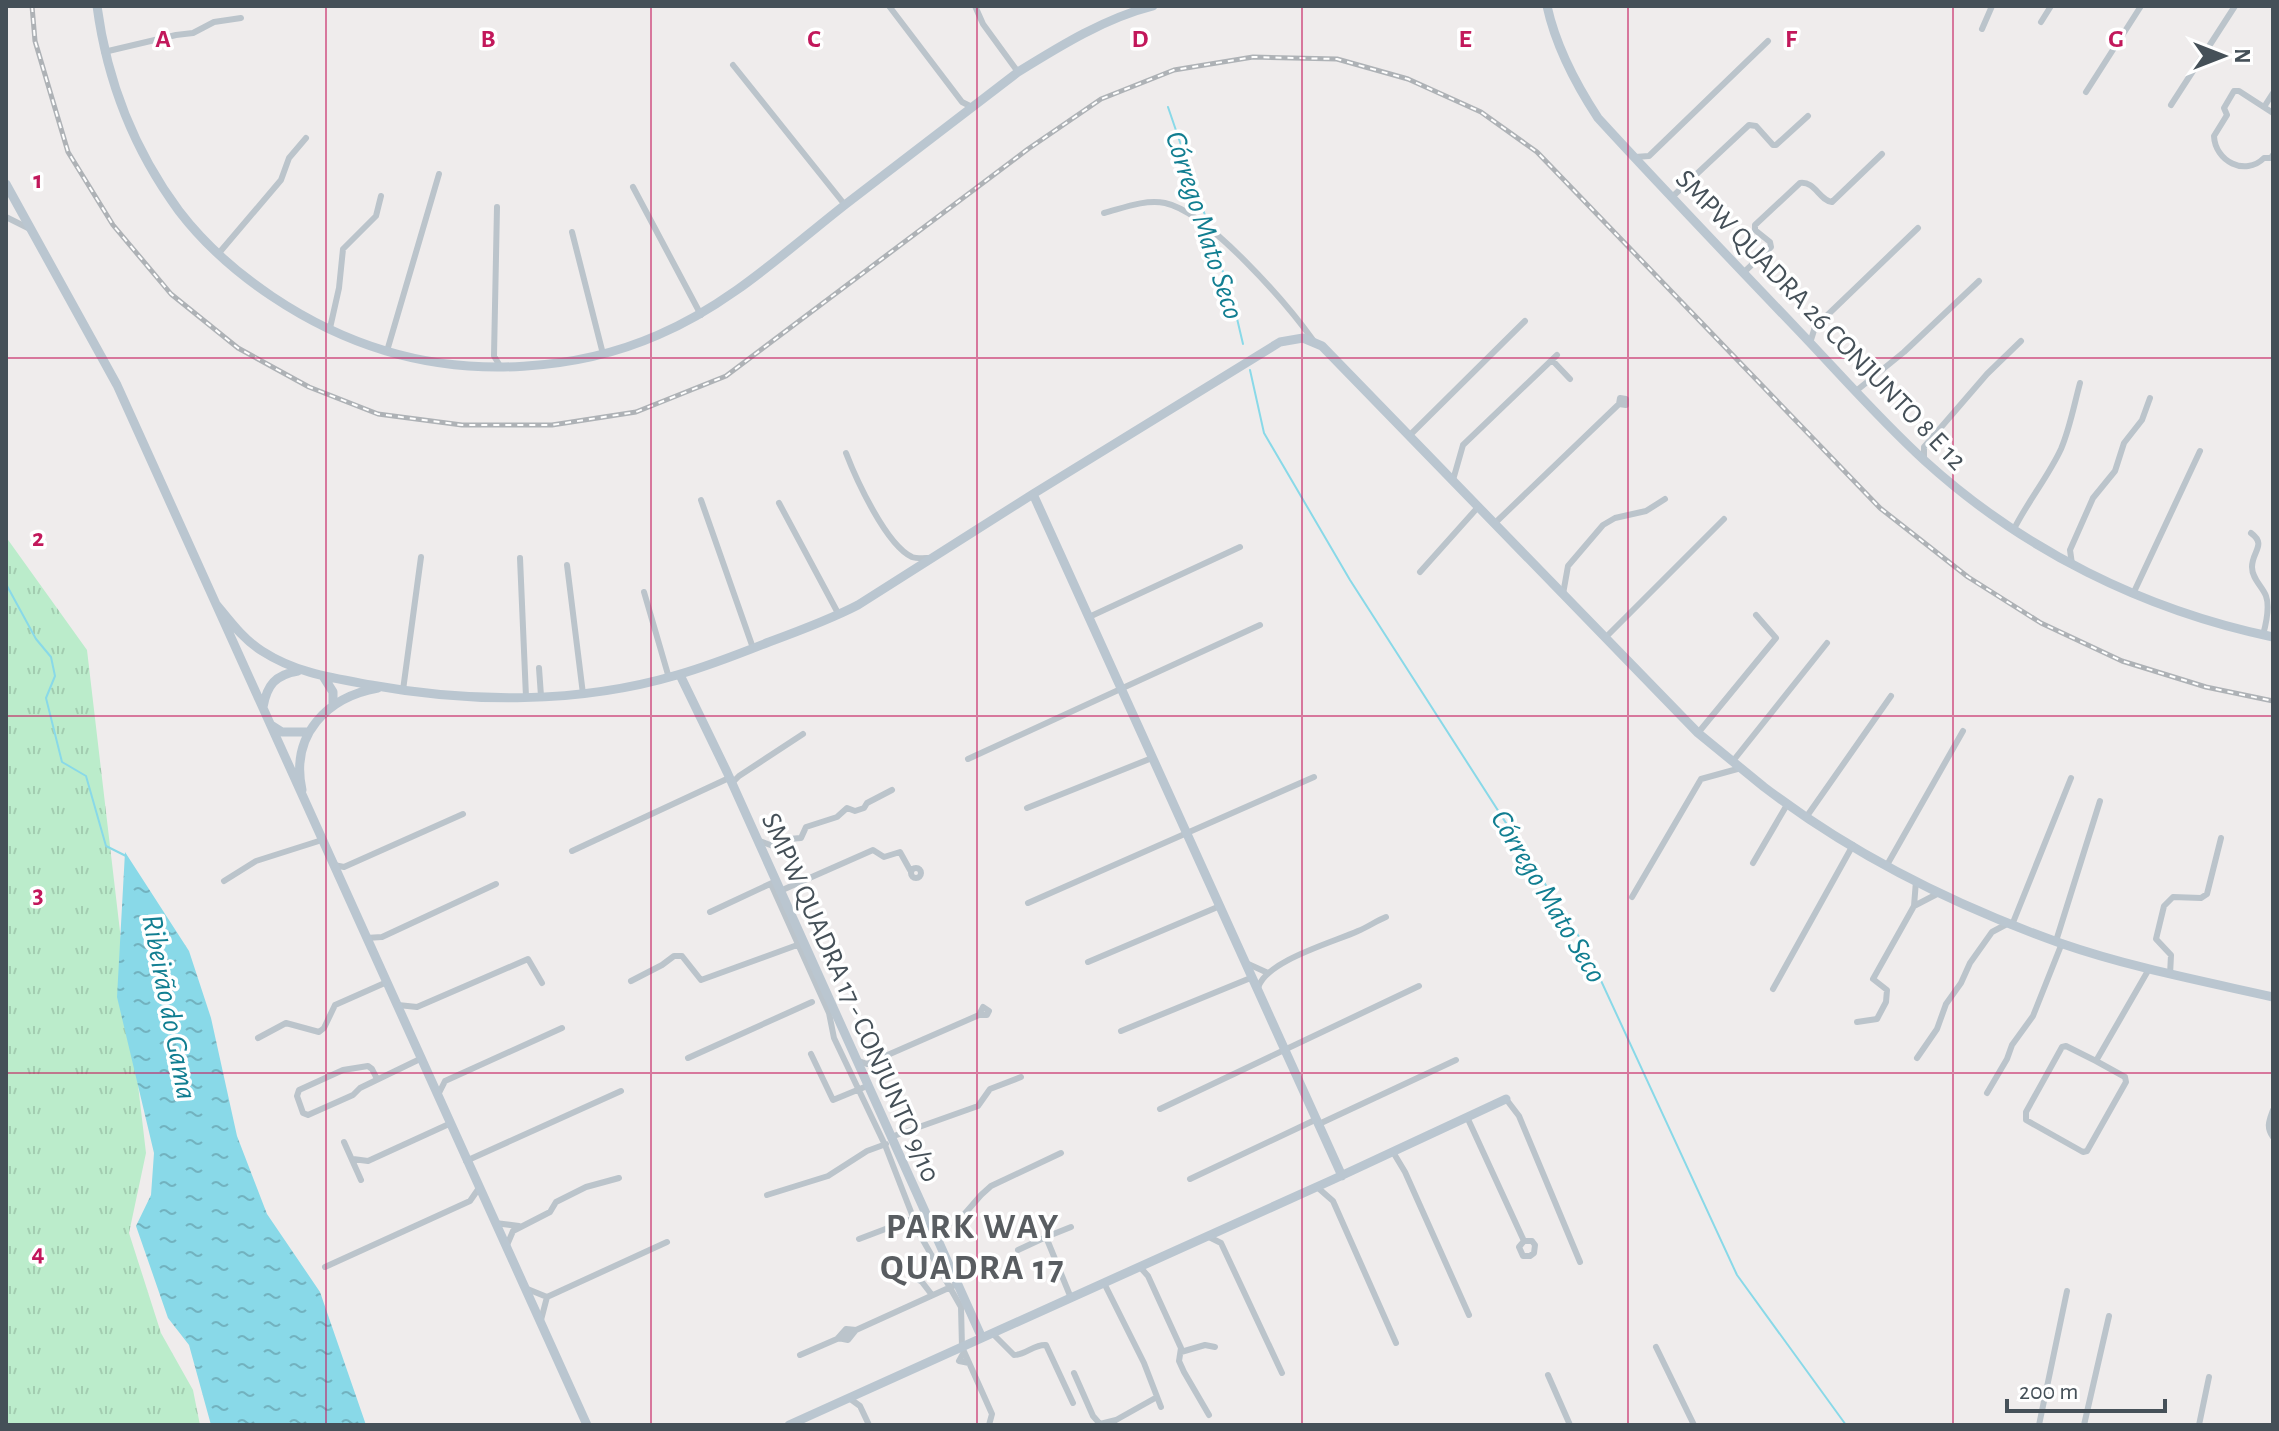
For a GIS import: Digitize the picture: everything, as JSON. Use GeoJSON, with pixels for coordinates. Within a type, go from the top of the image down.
{"type":"FeatureCollection","features":[{"type":"Feature","properties":{"kind":"street"},"geometry":{"type":"LineString","coordinates":[[97,6],[104,52],[126,118],[155,176],[181,213],[219,253],[254,283],[288,306],[330,328],[387,351],[453,365],[487,366],[556,364],[603,354],[657,336],[701,315],[1018,72],[1060,46],[1153,6]]}},
{"type":"Feature","properties":{"kind":"street"},"geometry":{"type":"LineString","coordinates":[[889,6],[962,102],[972,107]]}},
{"type":"Feature","properties":{"kind":"street"},"geometry":{"type":"LineString","coordinates":[[975,6],[983,24],[1018,72]]}},
{"type":"Feature","properties":{"kind":"street","name":"SMPW QUADRA 26 CONJUNTO 8 E 12"},"geometry":{"type":"LineString","coordinates":[[1547,6],[1559,47],[1575,83],[1598,118],[1924,460],[1966,495],[2072,566],[2133,594],[2211,622],[2268,636]]}},
{"type":"Feature","properties":{"kind":"street"},"geometry":{"type":"LineString","coordinates":[[1982,29],[1992,6]]}},
{"type":"Feature","properties":{"kind":"street"},"geometry":{"type":"LineString","coordinates":[[2041,22],[2051,6]]}},
{"type":"Feature","properties":{"kind":"street"},"geometry":{"type":"LineString","coordinates":[[2086,92],[2141,6]]}},
{"type":"Feature","properties":{"kind":"street"},"geometry":{"type":"LineString","coordinates":[[2171,105],[2235,6]]}},
{"type":"Feature","properties":{"kind":"street"},"geometry":{"type":"LineString","coordinates":[[104,52],[193,33],[214,22],[241,18]]}},
{"type":"Feature","properties":{"kind":"street"},"geometry":{"type":"LineString","coordinates":[[1633,156],[1649,156],[1768,41]]}},
{"type":"Feature","properties":{"kind":"street"},"geometry":{"type":"LineString","coordinates":[[733,65],[845,205]]}},
{"type":"Feature","properties":{"kind":"street"},"geometry":{"type":"LineString","coordinates":[[2273,113],[2239,91],[2234,91],[2224,108],[2227,115],[2214,136],[2219,152],[2237,166],[2253,166],[2273,155]]}},
{"type":"Feature","properties":{"kind":"street"},"geometry":{"type":"LineString","coordinates":[[2264,107],[2273,93]]}},
{"type":"Feature","properties":{"kind":"street"},"geometry":{"type":"LineString","coordinates":[[962,102],[963,114]]}},
{"type":"Feature","properties":{"kind":"street"},"geometry":{"type":"LineString","coordinates":[[1671,198],[1749,125],[1756,126],[1776,145],[1808,116]]}},
{"type":"Feature","properties":{"kind":"street"},"geometry":{"type":"LineString","coordinates":[[219,253],[281,180],[289,158],[306,138]]}},
{"type":"Feature","properties":{"kind":"street"},"geometry":{"type":"LineString","coordinates":[[1743,273],[1771,247],[1770,242],[1755,230],[1755,225],[1800,183],[1809,184],[1825,200],[1832,202],[1882,154]]}},
{"type":"Feature","properties":{"kind":"street"},"geometry":{"type":"LineString","coordinates":[[1649,156],[1649,173]]}},
{"type":"Feature","properties":{"kind":"street"},"geometry":{"type":"LineString","coordinates":[[387,351],[439,174]]}},
{"type":"Feature","properties":{"kind":"street"},"geometry":{"type":"LineString","coordinates":[[6,184],[110,369],[587,1425]]}},
{"type":"Feature","properties":{"kind":"street"},"geometry":{"type":"LineString","coordinates":[[633,187],[701,315]]}},
{"type":"Feature","properties":{"kind":"street"},"geometry":{"type":"LineString","coordinates":[[330,328],[343,249],[376,216],[381,196]]}},
{"type":"Feature","properties":{"kind":"street"},"geometry":{"type":"LineString","coordinates":[[1104,213],[1140,204],[1165,203],[1187,212],[1232,248],[1313,340],[1479,506],[1698,733],[1807,816],[1916,881],[2010,924],[2170,975],[2273,997]]}},
{"type":"Feature","properties":{"kind":"street"},"geometry":{"type":"LineString","coordinates":[[497,207],[494,356],[500,366]]}},
{"type":"Feature","properties":{"kind":"street"},"geometry":{"type":"LineString","coordinates":[[6,217],[30,229]]}},
{"type":"Feature","properties":{"kind":"street"},"geometry":{"type":"LineString","coordinates":[[1810,343],[1815,327],[1918,228]]}},
{"type":"Feature","properties":{"kind":"street"},"geometry":{"type":"LineString","coordinates":[[572,232],[603,354]]}},
{"type":"Feature","properties":{"kind":"street"},"geometry":{"type":"LineString","coordinates":[[1856,391],[1904,352],[1979,281]]}},
{"type":"Feature","properties":{"kind":"street"},"geometry":{"type":"LineString","coordinates":[[1409,436],[1525,321]]}},
{"type":"Feature","properties":{"kind":"street"},"geometry":{"type":"LineString","coordinates":[[1796,329],[1815,327]]}},
{"type":"Feature","properties":{"kind":"street"},"geometry":{"type":"LineString","coordinates":[[216,604],[249,641],[299,671],[403,690],[447,696],[526,697],[583,694],[674,676],[839,615],[1280,342],[1303,338],[1313,340]]}},
{"type":"Feature","properties":{"kind":"street"},"geometry":{"type":"LineString","coordinates":[[1924,460],[1924,447],[1987,374],[2021,341]]}},
{"type":"Feature","properties":{"kind":"street"},"geometry":{"type":"LineString","coordinates":[[487,366],[494,356]]}},
{"type":"Feature","properties":{"kind":"street"},"geometry":{"type":"LineString","coordinates":[[1453,480],[1463,445],[1554,358],[1570,379]]}},
{"type":"Feature","properties":{"kind":"street"},"geometry":{"type":"LineString","coordinates":[[2014,529],[2062,447],[2080,383]]}},
{"type":"Feature","properties":{"kind":"street"},"geometry":{"type":"LineString","coordinates":[[2072,566],[2070,550],[2093,498],[2115,471],[2124,443],[2142,420],[2150,398]]}},
{"type":"Feature","properties":{"kind":"street"},"geometry":{"type":"LineString","coordinates":[[1495,523],[1619,404]]}},
{"type":"Feature","properties":{"kind":"street"},"geometry":{"type":"LineString","coordinates":[[1912,447],[1924,447]]}},
{"type":"Feature","properties":{"kind":"street"},"geometry":{"type":"LineString","coordinates":[[2133,594],[2200,451]]}},
{"type":"Feature","properties":{"kind":"street"},"geometry":{"type":"LineString","coordinates":[[846,453],[865,496],[900,548],[911,557],[931,558]]}},
{"type":"Feature","properties":{"kind":"street"},"geometry":{"type":"LineString","coordinates":[[1033,494],[1318,1121],[1337,1178],[1333,1201]]}},
{"type":"Feature","properties":{"kind":"street"},"geometry":{"type":"LineString","coordinates":[[1563,594],[1568,566],[1603,525],[1615,518],[1646,511],[1665,499]]}},
{"type":"Feature","properties":{"kind":"street"},"geometry":{"type":"LineString","coordinates":[[701,500],[753,648]]}},
{"type":"Feature","properties":{"kind":"street"},"geometry":{"type":"LineString","coordinates":[[779,503],[839,615]]}},
{"type":"Feature","properties":{"kind":"street"},"geometry":{"type":"LineString","coordinates":[[1420,572],[1479,506]]}},
{"type":"Feature","properties":{"kind":"street"},"geometry":{"type":"LineString","coordinates":[[1605,638],[1724,519]]}},
{"type":"Feature","properties":{"kind":"street"},"geometry":{"type":"LineString","coordinates":[[2251,533],[2260,543],[2252,572],[2267,598],[2268,636]]}},
{"type":"Feature","properties":{"kind":"street"},"geometry":{"type":"LineString","coordinates":[[1089,617],[1240,547]]}},
{"type":"Feature","properties":{"kind":"street"},"geometry":{"type":"LineString","coordinates":[[2053,555],[2070,550]]}},
{"type":"Feature","properties":{"kind":"street"},"geometry":{"type":"LineString","coordinates":[[403,690],[421,557]]}},
{"type":"Feature","properties":{"kind":"street"},"geometry":{"type":"LineString","coordinates":[[911,557],[911,571]]}},
{"type":"Feature","properties":{"kind":"street"},"geometry":{"type":"LineString","coordinates":[[520,558],[526,697]]}},
{"type":"Feature","properties":{"kind":"street"},"geometry":{"type":"LineString","coordinates":[[567,565],[583,694]]}},
{"type":"Feature","properties":{"kind":"street"},"geometry":{"type":"LineString","coordinates":[[644,592],[674,676]]}},
{"type":"Feature","properties":{"kind":"street"},"geometry":{"type":"LineString","coordinates":[[1698,733],[1776,638],[1756,615]]}},
{"type":"Feature","properties":{"kind":"street"},"geometry":{"type":"LineString","coordinates":[[968,759],[1260,625]]}},
{"type":"Feature","properties":{"kind":"street"},"geometry":{"type":"LineString","coordinates":[[1632,897],[1701,779],[1737,764],[1827,643]]}},
{"type":"Feature","properties":{"kind":"street"},"geometry":{"type":"LineString","coordinates":[[539,668],[541,696]]}},
{"type":"Feature","properties":{"kind":"street"},"geometry":{"type":"LineString","coordinates":[[263,707],[272,682],[279,676],[299,671]]}},
{"type":"Feature","properties":{"kind":"street"},"geometry":{"type":"LineString","coordinates":[[323,676],[333,692],[333,704]]}},
{"type":"Feature","properties":{"kind":"street","name":"SMPW QUADRA 17 - CONJUNTO 9/10"},"geometry":{"type":"LineString","coordinates":[[674,676],[732,777],[800,944],[856,1060],[863,1088],[925,1214],[954,1285],[982,1338]]}},
{"type":"Feature","properties":{"kind":"street"},"geometry":{"type":"LineString","coordinates":[[306,805],[300,756],[309,732],[333,704],[358,692],[385,687]]}},
{"type":"Feature","properties":{"kind":"street"},"geometry":{"type":"LineString","coordinates":[[1807,816],[1891,696]]}},
{"type":"Feature","properties":{"kind":"street"},"geometry":{"type":"LineString","coordinates":[[269,724],[282,732],[309,732]]}},
{"type":"Feature","properties":{"kind":"street"},"geometry":{"type":"LineString","coordinates":[[1887,865],[1963,731]]}},
{"type":"Feature","properties":{"kind":"street"},"geometry":{"type":"LineString","coordinates":[[572,851],[732,777],[803,734]]}},
{"type":"Feature","properties":{"kind":"street"},"geometry":{"type":"LineString","coordinates":[[1027,808],[1152,758]]}},
{"type":"Feature","properties":{"kind":"street"},"geometry":{"type":"LineString","coordinates":[[1028,903],[1314,777]]}},
{"type":"Feature","properties":{"kind":"street"},"geometry":{"type":"LineString","coordinates":[[1992,932],[2010,924],[2071,778]]}},
{"type":"Feature","properties":{"kind":"street"},"geometry":{"type":"LineString","coordinates":[[757,840],[773,846],[801,838],[806,827],[837,817],[847,808],[855,811],[864,808],[867,803],[892,790]]}},
{"type":"Feature","properties":{"kind":"street"},"geometry":{"type":"LineString","coordinates":[[1987,1093],[2012,1045],[2033,1016],[2059,942],[2100,801]]}},
{"type":"Feature","properties":{"kind":"street"},"geometry":{"type":"LineString","coordinates":[[1753,863],[1788,803]]}},
{"type":"Feature","properties":{"kind":"street"},"geometry":{"type":"LineString","coordinates":[[333,865],[344,867],[463,814]]}},
{"type":"Feature","properties":{"kind":"street"},"geometry":{"type":"LineString","coordinates":[[1181,823],[1203,828]]}},
{"type":"Feature","properties":{"kind":"street"},"geometry":{"type":"LineString","coordinates":[[2170,975],[2171,955],[2156,939],[2164,906],[2173,897],[2201,898],[2207,894],[2221,838]]}},
{"type":"Feature","properties":{"kind":"street"},"geometry":{"type":"LineString","coordinates":[[224,881],[256,861],[322,840]]}},
{"type":"Feature","properties":{"kind":"street"},"geometry":{"type":"LineString","coordinates":[[1773,989],[1853,845]]}},
{"type":"Feature","properties":{"kind":"street"},"geometry":{"type":"LineString","coordinates":[[767,862],[773,846]]}},
{"type":"Feature","properties":{"kind":"street"},"geometry":{"type":"LineString","coordinates":[[710,912],[780,889],[873,850],[884,857],[900,852],[910,870]]}},
{"type":"Feature","properties":{"kind":"street"},"geometry":{"type":"LineString","coordinates":[[339,878],[344,867]]}},
{"type":"Feature","properties":{"kind":"street"},"geometry":{"type":"LineString","coordinates":[[1857,1022],[1877,1019],[1886,1002],[1887,990],[1873,979],[1914,906],[1916,881]]}},
{"type":"Feature","properties":{"kind":"street"},"geometry":{"type":"LineString","coordinates":[[366,938],[382,937],[496,884]]}},
{"type":"Feature","properties":{"kind":"street"},"geometry":{"type":"LineString","coordinates":[[631,981],[674,956],[682,956],[701,980],[800,944],[780,889]]}},
{"type":"Feature","properties":{"kind":"street"},"geometry":{"type":"LineString","coordinates":[[1914,906],[1941,892]]}},
{"type":"Feature","properties":{"kind":"street"},"geometry":{"type":"LineString","coordinates":[[1088,962],[1220,906]]}},
{"type":"Feature","properties":{"kind":"street"},"geometry":{"type":"LineString","coordinates":[[1917,1058],[1937,1029],[1946,1004],[1992,932],[1993,916]]}},
{"type":"Feature","properties":{"kind":"street"},"geometry":{"type":"LineString","coordinates":[[1258,988],[1260,980],[1268,973],[1308,950],[1386,917]]}},
{"type":"Feature","properties":{"kind":"street"},"geometry":{"type":"LineString","coordinates":[[373,950],[382,937]]}},
{"type":"Feature","properties":{"kind":"street"},"geometry":{"type":"LineString","coordinates":[[398,1005],[417,1007],[528,959],[542,983]]}},
{"type":"Feature","properties":{"kind":"street"},"geometry":{"type":"LineString","coordinates":[[1246,963],[1268,973]]}},
{"type":"Feature","properties":{"kind":"street"},"geometry":{"type":"LineString","coordinates":[[2096,1061],[2149,969]]}},
{"type":"Feature","properties":{"kind":"street"},"geometry":{"type":"LineString","coordinates":[[1121,1031],[1253,977]]}},
{"type":"Feature","properties":{"kind":"street"},"geometry":{"type":"LineString","coordinates":[[812,1002],[816,979]]}},
{"type":"Feature","properties":{"kind":"street"},"geometry":{"type":"LineString","coordinates":[[258,1038],[286,1023],[319,1032],[335,1005],[387,982]]}},
{"type":"Feature","properties":{"kind":"street"},"geometry":{"type":"LineString","coordinates":[[1160,1109],[1419,986]]}},
{"type":"Feature","properties":{"kind":"street"},"geometry":{"type":"LineString","coordinates":[[811,1054],[833,1100],[863,1088],[834,1038],[832,1015],[812,1002]]}},
{"type":"Feature","properties":{"kind":"street"},"geometry":{"type":"LineString","coordinates":[[688,1058],[812,1002]]}},
{"type":"Feature","properties":{"kind":"street"},"geometry":{"type":"LineString","coordinates":[[405,1023],[417,1007]]}},
{"type":"Feature","properties":{"kind":"street"},"geometry":{"type":"LineString","coordinates":[[862,1075],[867,1064],[979,1015]]}},
{"type":"Feature","properties":{"kind":"street"},"geometry":{"type":"LineString","coordinates":[[438,1096],[445,1081],[562,1028]]}},
{"type":"Feature","properties":{"kind":"street"},"geometry":{"type":"LineString","coordinates":[[2066,1046],[2096,1061],[2125,1077],[2126,1082],[2087,1151],[2083,1152],[2026,1120],[2026,1112],[2062,1047],[2066,1046]]}},
{"type":"Feature","properties":{"kind":"street"},"geometry":{"type":"LineString","coordinates":[[377,1079],[370,1067],[343,1070],[299,1090],[297,1096],[306,1115],[353,1095],[377,1079],[420,1059]]}},
{"type":"Feature","properties":{"kind":"street"},"geometry":{"type":"LineString","coordinates":[[856,1060],[867,1064]]}},
{"type":"Feature","properties":{"kind":"street"},"geometry":{"type":"LineString","coordinates":[[1190,1179],[1456,1060]]}},
{"type":"Feature","properties":{"kind":"street"},"geometry":{"type":"LineString","coordinates":[[428,1075],[445,1081]]}},
{"type":"Feature","properties":{"kind":"street"},"geometry":{"type":"LineString","coordinates":[[767,1195],[828,1176],[867,1151],[978,1106],[990,1089],[1021,1077]]}},
{"type":"Feature","properties":{"kind":"street"},"geometry":{"type":"LineString","coordinates":[[466,1161],[621,1091]]}},
{"type":"Feature","properties":{"kind":"street"},"geometry":{"type":"LineString","coordinates":[[789,1425],[963,1350],[992,1333],[1506,1099],[1519,1116],[1580,1262]]}},
{"type":"Feature","properties":{"kind":"street"},"geometry":{"type":"LineString","coordinates":[[2273,1110],[2268,1130],[2273,1137]]}},
{"type":"Feature","properties":{"kind":"street"},"geometry":{"type":"LineString","coordinates":[[1467,1117],[1524,1241]]}},
{"type":"Feature","properties":{"kind":"street"},"geometry":{"type":"LineString","coordinates":[[353,1159],[368,1161],[449,1124]]}},
{"type":"Feature","properties":{"kind":"street"},"geometry":{"type":"LineString","coordinates":[[890,1141],[920,1235],[954,1285],[961,1307],[963,1350],[959,1361],[969,1363],[992,1414],[989,1425]]}},
{"type":"Feature","properties":{"kind":"street"},"geometry":{"type":"LineString","coordinates":[[344,1142],[360,1177],[368,1161]]}},
{"type":"Feature","properties":{"kind":"street"},"geometry":{"type":"LineString","coordinates":[[1393,1152],[1405,1172],[1469,1315]]}},
{"type":"Feature","properties":{"kind":"street"},"geometry":{"type":"LineString","coordinates":[[933,1232],[961,1218],[985,1190],[1061,1153]]}},
{"type":"Feature","properties":{"kind":"street"},"geometry":{"type":"LineString","coordinates":[[506,1247],[513,1231],[550,1212],[556,1202],[586,1187],[619,1178]]}},
{"type":"Feature","properties":{"kind":"street"},"geometry":{"type":"LineString","coordinates":[[1317,1187],[1333,1201],[1396,1343]]}},
{"type":"Feature","properties":{"kind":"street"},"geometry":{"type":"LineString","coordinates":[[470,1201],[479,1188]]}},
{"type":"Feature","properties":{"kind":"street"},"geometry":{"type":"LineString","coordinates":[[325,1267],[470,1201],[485,1202]]}},
{"type":"Feature","properties":{"kind":"street"},"geometry":{"type":"LineString","coordinates":[[859,1239],[925,1214]]}},
{"type":"Feature","properties":{"kind":"street"},"geometry":{"type":"LineString","coordinates":[[494,1223],[519,1226]]}},
{"type":"Feature","properties":{"kind":"street"},"geometry":{"type":"LineString","coordinates":[[1018,1250],[1071,1227]]}},
{"type":"Feature","properties":{"kind":"street"},"geometry":{"type":"LineString","coordinates":[[1224,1229],[1221,1243],[1282,1373]]}},
{"type":"Feature","properties":{"kind":"street"},"geometry":{"type":"LineString","coordinates":[[1207,1236],[1221,1243]]}},
{"type":"Feature","properties":{"kind":"street"},"geometry":{"type":"LineString","coordinates":[[1046,1237],[1071,1298]]}},
{"type":"Feature","properties":{"kind":"street"},"geometry":{"type":"LineString","coordinates":[[525,1288],[547,1297],[667,1242]]}},
{"type":"Feature","properties":{"kind":"street"},"geometry":{"type":"LineString","coordinates":[[1144,1265],[1181,1352],[1179,1361],[1209,1415]]}},
{"type":"Feature","properties":{"kind":"street"},"geometry":{"type":"LineString","coordinates":[[910,1274],[922,1282],[932,1295]]}},
{"type":"Feature","properties":{"kind":"street"},"geometry":{"type":"LineString","coordinates":[[1104,1283],[1144,1363],[1161,1407]]}},
{"type":"Feature","properties":{"kind":"street"},"geometry":{"type":"LineString","coordinates":[[800,1355],[838,1338],[846,1329],[856,1330],[954,1285]]}},
{"type":"Feature","properties":{"kind":"street"},"geometry":{"type":"LineString","coordinates":[[2039,1425],[2067,1291]]}},
{"type":"Feature","properties":{"kind":"street"},"geometry":{"type":"LineString","coordinates":[[541,1324],[547,1297]]}},
{"type":"Feature","properties":{"kind":"street"},"geometry":{"type":"LineString","coordinates":[[2084,1425],[2109,1316]]}},
{"type":"Feature","properties":{"kind":"street"},"geometry":{"type":"LineString","coordinates":[[992,1333],[1014,1355],[1025,1353],[1040,1344],[1046,1345],[1073,1403]]}},
{"type":"Feature","properties":{"kind":"street"},"geometry":{"type":"LineString","coordinates":[[1181,1352],[1205,1345],[1215,1347]]}},
{"type":"Feature","properties":{"kind":"street"},"geometry":{"type":"LineString","coordinates":[[1656,1347],[1694,1425]]}},
{"type":"Feature","properties":{"kind":"street"},"geometry":{"type":"LineString","coordinates":[[1074,1373],[1095,1420],[1100,1424],[1116,1420],[1157,1397]]}},
{"type":"Feature","properties":{"kind":"street"},"geometry":{"type":"LineString","coordinates":[[1548,1375],[1570,1425]]}},
{"type":"Feature","properties":{"kind":"street"},"geometry":{"type":"LineString","coordinates":[[2199,1425],[2209,1377]]}},
{"type":"Feature","properties":{"kind":"street"},"geometry":{"type":"LineString","coordinates":[[860,1406],[863,1392]]}},
{"type":"Feature","properties":{"kind":"street"},"geometry":{"type":"LineString","coordinates":[[849,1398],[860,1406],[869,1425]]}},
{"type":"Feature","properties":{"kind":"green space"},"geometry":{"type":"Polygon","coordinates":[[[6,537],[87,650],[146,1153],[129,1233],[161,1333],[193,1390],[200,1425],[6,1425],[6,537]]]}},
{"type":"Feature","properties":{"kind":"water"},"geometry":{"type":"Polygon","coordinates":[[[125,852],[189,951],[211,1018],[237,1136],[267,1214],[320,1292],[366,1425],[211,1425],[189,1345],[168,1318],[136,1226],[151,1195],[154,1153],[117,997],[125,852]]]}},
{"type":"Feature","properties":{"kind":"waterway","name":"Córrego Mato Seco"},"geometry":{"type":"LineString","coordinates":[[1168,107],[1208,224]]}},
{"type":"Feature","properties":{"kind":"waterway","name":"Córrego Mato Seco"},"geometry":{"type":"LineString","coordinates":[[1211,234],[1243,344]]}},
{"type":"Feature","properties":{"kind":"waterway","name":"Córrego Mato Seco"},"geometry":{"type":"LineString","coordinates":[[1250,370],[1264,433],[1350,580],[1585,946],[1737,1275],[1846,1425]]}},
{"type":"Feature","properties":{"kind":"waterway","name":"Ribeirão do Gama"},"geometry":{"type":"LineString","coordinates":[[6,584],[36,639],[51,657],[55,676],[46,698],[62,762],[86,776],[106,846],[126,856]]}},
{"type":"Feature","properties":{"kind":"railway"},"geometry":{"type":"LineString","coordinates":[[32,6],[35,41],[68,152],[113,225],[171,294],[238,348],[309,387],[378,414],[462,425],[552,425],[636,412],[726,376],[1028,149],[1101,99],[1174,70],[1253,57],[1337,59],[1408,79],[1481,112],[1537,152],[1880,508],[1968,577],[2041,623],[2122,661],[2206,687],[2273,701]]}},
{"type":"Feature","properties":{"kind":"district","name":"PARK WAY QUADRA 17"},"geometry":{"type":"Point","coordinates":[973,1246]}}]}
